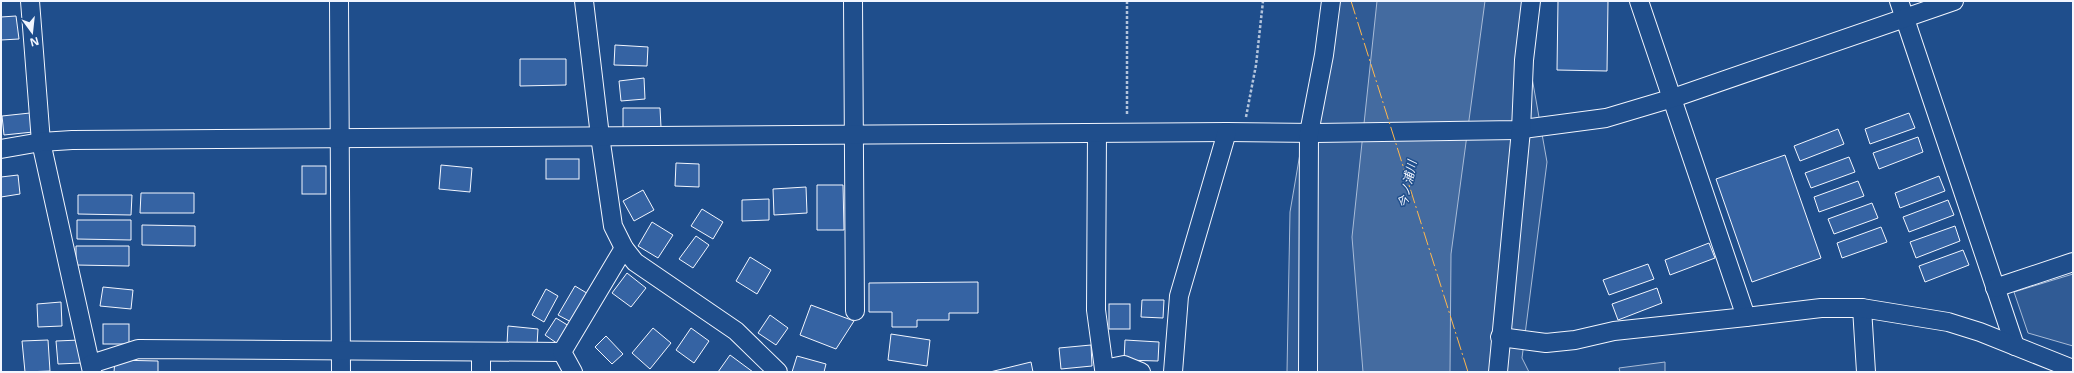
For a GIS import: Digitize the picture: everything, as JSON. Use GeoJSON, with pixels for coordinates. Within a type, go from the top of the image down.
{"type":"FeatureCollection","features":[{"type":"Feature","properties":{"kind":"street"},"geometry":{"type":"LineString","coordinates":[[30,1],[41,142],[91,368],[138,349],[562,352]]}},
{"type":"Feature","properties":{"kind":"street"},"geometry":{"type":"LineString","coordinates":[[339,1],[341,372]]}},
{"type":"Feature","properties":{"kind":"street"},"geometry":{"type":"LineString","coordinates":[[584,1],[600,136],[614,226],[624,248],[635,262],[736,331],[778,372]]}},
{"type":"Feature","properties":{"kind":"street"},"geometry":{"type":"LineString","coordinates":[[853,1],[855,311]]}},
{"type":"Feature","properties":{"kind":"street"},"geometry":{"type":"LineString","coordinates":[[1308,372],[1312,133],[1324,55],[1330,1]]}},
{"type":"Feature","properties":{"kind":"street"},"geometry":{"type":"LineString","coordinates":[[1498,372],[1524,60],[1531,1]]}},
{"type":"Feature","properties":{"kind":"street"},"geometry":{"type":"LineString","coordinates":[[1639,1],[1746,317]]}},
{"type":"Feature","properties":{"kind":"street"},"geometry":{"type":"LineString","coordinates":[[1899,1],[2015,346]]}},
{"type":"Feature","properties":{"kind":"street"},"geometry":{"type":"LineString","coordinates":[[1,149],[41,142],[340,138],[1235,132],[1312,133],[1518,130],[1606,118],[1673,98],[1954,1]]}},
{"type":"Feature","properties":{"kind":"street"},"geometry":{"type":"LineString","coordinates":[[1173,372],[1179,296],[1235,132]]}},
{"type":"Feature","properties":{"kind":"street"},"geometry":{"type":"LineString","coordinates":[[1097,133],[1096,310],[1104,369],[1124,365],[1141,372]]}},
{"type":"Feature","properties":{"kind":"street"},"geometry":{"type":"LineString","coordinates":[[562,352],[624,248]]}},
{"type":"Feature","properties":{"kind":"street"},"geometry":{"type":"LineString","coordinates":[[1995,288],[2073,262]]}},
{"type":"Feature","properties":{"kind":"street"},"geometry":{"type":"LineString","coordinates":[[1500,337],[1546,343],[1575,340],[1614,331],[1821,308],[1862,308],[1948,322],[2073,369]]}},
{"type":"Feature","properties":{"kind":"street"},"geometry":{"type":"LineString","coordinates":[[1862,308],[1866,372]]}},
{"type":"Feature","properties":{"kind":"street"},"geometry":{"type":"LineString","coordinates":[[481,352],[481,372]]}},
{"type":"Feature","properties":{"kind":"street"},"geometry":{"type":"LineString","coordinates":[[562,352],[573,372]]}},
{"type":"Feature","properties":{"kind":"path"},"geometry":{"type":"LineString","coordinates":[[1127,1],[1128,133]]}},
{"type":"Feature","properties":{"kind":"path"},"geometry":{"type":"LineString","coordinates":[[1235,132],[1256,65],[1263,1]]}},
{"type":"Feature","properties":{"kind":"shaded area"},"geometry":{"type":"Polygon","coordinates":[[[1326,1],[1532,1],[1526,44],[1547,162],[1522,358],[1529,372],[1287,372],[1290,212],[1326,1]]]}},
{"type":"Feature","properties":{"kind":"shaded area"},"geometry":{"type":"Polygon","coordinates":[[[2073,274],[2073,346],[2028,333],[2014,292],[2073,274]]]}},
{"type":"Feature","properties":{"kind":"shaded area"},"geometry":{"type":"Polygon","coordinates":[[[1665,362],[1665,372],[1620,372],[1619,368],[1665,362]]]}},
{"type":"Feature","properties":{"kind":"water","name":"今ノ浦川"},"geometry":{"type":"Polygon","coordinates":[[[1377,1],[1485,1],[1451,254],[1450,372],[1363,372],[1352,237],[1377,1]]]}},
{"type":"Feature","properties":{"kind":"building"},"geometry":{"type":"Polygon","coordinates":[[[1558,1],[1608,1],[1607,71],[1557,70],[1558,1]]]}},
{"type":"Feature","properties":{"kind":"building"},"geometry":{"type":"Polygon","coordinates":[[[16,16],[19,39],[1,40],[1,17],[16,16]]]}},
{"type":"Feature","properties":{"kind":"building"},"geometry":{"type":"Polygon","coordinates":[[[615,45],[648,47],[647,66],[614,65],[615,45]]]}},
{"type":"Feature","properties":{"kind":"building"},"geometry":{"type":"Polygon","coordinates":[[[520,59],[566,59],[566,85],[520,86],[520,59]]]}},
{"type":"Feature","properties":{"kind":"building"},"geometry":{"type":"Polygon","coordinates":[[[644,78],[645,99],[621,101],[619,81],[644,78]]]}},
{"type":"Feature","properties":{"kind":"building"},"geometry":{"type":"Polygon","coordinates":[[[623,108],[660,108],[661,127],[623,128],[623,108]]]}},
{"type":"Feature","properties":{"kind":"building"},"geometry":{"type":"Polygon","coordinates":[[[30,113],[33,132],[4,135],[2,116],[30,113]]]}},
{"type":"Feature","properties":{"kind":"building"},"geometry":{"type":"Polygon","coordinates":[[[1909,113],[1915,128],[1870,144],[1865,129],[1909,113]]]}},
{"type":"Feature","properties":{"kind":"building"},"geometry":{"type":"Polygon","coordinates":[[[1838,129],[1844,144],[1800,161],[1794,146],[1838,129]]]}},
{"type":"Feature","properties":{"kind":"building"},"geometry":{"type":"Polygon","coordinates":[[[1918,137],[1923,152],[1879,169],[1873,153],[1918,137]]]}},
{"type":"Feature","properties":{"kind":"building"},"geometry":{"type":"Polygon","coordinates":[[[1785,155],[1821,258],[1752,282],[1716,179],[1785,155]]]}},
{"type":"Feature","properties":{"kind":"building"},"geometry":{"type":"Polygon","coordinates":[[[1849,157],[1855,172],[1811,188],[1805,173],[1849,157]]]}},
{"type":"Feature","properties":{"kind":"building"},"geometry":{"type":"Polygon","coordinates":[[[546,159],[579,159],[579,179],[546,179],[546,159]]]}},
{"type":"Feature","properties":{"kind":"building"},"geometry":{"type":"Polygon","coordinates":[[[676,163],[699,164],[699,187],[675,186],[676,163]]]}},
{"type":"Feature","properties":{"kind":"building"},"geometry":{"type":"Polygon","coordinates":[[[441,165],[472,168],[470,192],[439,189],[441,165]]]}},
{"type":"Feature","properties":{"kind":"building"},"geometry":{"type":"Polygon","coordinates":[[[302,166],[326,166],[326,194],[302,194],[302,166]]]}},
{"type":"Feature","properties":{"kind":"building"},"geometry":{"type":"Polygon","coordinates":[[[18,175],[20,194],[1,197],[1,177],[18,175]]]}},
{"type":"Feature","properties":{"kind":"building"},"geometry":{"type":"Polygon","coordinates":[[[1939,176],[1945,191],[1900,208],[1895,193],[1939,176]]]}},
{"type":"Feature","properties":{"kind":"building"},"geometry":{"type":"Polygon","coordinates":[[[1858,181],[1864,196],[1819,212],[1814,197],[1858,181]]]}},
{"type":"Feature","properties":{"kind":"building"},"geometry":{"type":"Polygon","coordinates":[[[817,185],[843,185],[844,230],[817,230],[817,185]]]}},
{"type":"Feature","properties":{"kind":"building"},"geometry":{"type":"Polygon","coordinates":[[[806,187],[807,213],[774,215],[773,189],[806,187]]]}},
{"type":"Feature","properties":{"kind":"building"},"geometry":{"type":"Polygon","coordinates":[[[643,190],[654,210],[634,221],[623,201],[643,190]]]}},
{"type":"Feature","properties":{"kind":"building"},"geometry":{"type":"Polygon","coordinates":[[[141,193],[194,193],[194,213],[140,213],[141,193]]]}},
{"type":"Feature","properties":{"kind":"building"},"geometry":{"type":"Polygon","coordinates":[[[78,195],[132,195],[131,215],[78,214],[78,195]]]}},
{"type":"Feature","properties":{"kind":"building"},"geometry":{"type":"Polygon","coordinates":[[[769,199],[769,220],[742,221],[742,200],[769,199]]]}},
{"type":"Feature","properties":{"kind":"building"},"geometry":{"type":"Polygon","coordinates":[[[1948,200],[1954,215],[1909,232],[1903,217],[1948,200]]]}},
{"type":"Feature","properties":{"kind":"building"},"geometry":{"type":"Polygon","coordinates":[[[1872,203],[1878,218],[1834,234],[1828,219],[1872,203]]]}},
{"type":"Feature","properties":{"kind":"building"},"geometry":{"type":"Polygon","coordinates":[[[702,209],[723,222],[713,239],[691,226],[702,209]]]}},
{"type":"Feature","properties":{"kind":"building"},"geometry":{"type":"Polygon","coordinates":[[[77,220],[131,220],[131,240],[77,239],[77,220]]]}},
{"type":"Feature","properties":{"kind":"building"},"geometry":{"type":"Polygon","coordinates":[[[652,222],[673,235],[658,258],[638,246],[652,222]]]}},
{"type":"Feature","properties":{"kind":"building"},"geometry":{"type":"Polygon","coordinates":[[[142,225],[195,226],[195,246],[142,245],[142,225]]]}},
{"type":"Feature","properties":{"kind":"building"},"geometry":{"type":"Polygon","coordinates":[[[1955,226],[1960,241],[1916,258],[1910,242],[1955,226]]]}},
{"type":"Feature","properties":{"kind":"building"},"geometry":{"type":"Polygon","coordinates":[[[1881,227],[1887,242],[1842,258],[1837,243],[1881,227]]]}},
{"type":"Feature","properties":{"kind":"building"},"geometry":{"type":"Polygon","coordinates":[[[696,236],[709,245],[693,268],[679,259],[696,236]]]}},
{"type":"Feature","properties":{"kind":"building"},"geometry":{"type":"Polygon","coordinates":[[[1709,243],[1715,258],[1670,275],[1665,260],[1709,243]]]}},
{"type":"Feature","properties":{"kind":"building"},"geometry":{"type":"Polygon","coordinates":[[[76,246],[129,246],[129,266],[76,265],[76,246]]]}},
{"type":"Feature","properties":{"kind":"building"},"geometry":{"type":"Polygon","coordinates":[[[1963,250],[1969,265],[1925,282],[1919,266],[1963,250]]]}},
{"type":"Feature","properties":{"kind":"building"},"geometry":{"type":"Polygon","coordinates":[[[750,257],[771,270],[757,294],[736,281],[750,257]]]}},
{"type":"Feature","properties":{"kind":"building"},"geometry":{"type":"Polygon","coordinates":[[[1648,264],[1654,279],[1609,295],[1603,280],[1648,264]]]}},
{"type":"Feature","properties":{"kind":"building"},"geometry":{"type":"Polygon","coordinates":[[[627,273],[646,288],[631,307],[612,293],[627,273]]]}},
{"type":"Feature","properties":{"kind":"building"},"geometry":{"type":"Polygon","coordinates":[[[978,282],[978,313],[949,313],[949,320],[917,320],[917,327],[892,327],[892,312],[869,312],[869,283],[978,282]]]}},
{"type":"Feature","properties":{"kind":"building"},"geometry":{"type":"Polygon","coordinates":[[[575,286],[590,295],[573,323],[558,315],[575,286]]]}},
{"type":"Feature","properties":{"kind":"building"},"geometry":{"type":"Polygon","coordinates":[[[103,287],[133,290],[131,309],[100,306],[103,287]]]}},
{"type":"Feature","properties":{"kind":"building"},"geometry":{"type":"Polygon","coordinates":[[[1657,288],[1662,303],[1618,320],[1612,304],[1657,288]]]}},
{"type":"Feature","properties":{"kind":"building"},"geometry":{"type":"Polygon","coordinates":[[[546,289],[558,296],[544,322],[532,315],[546,289]]]}},
{"type":"Feature","properties":{"kind":"building"},"geometry":{"type":"Polygon","coordinates":[[[1142,300],[1164,300],[1163,318],[1141,317],[1142,300]]]}},
{"type":"Feature","properties":{"kind":"building"},"geometry":{"type":"Polygon","coordinates":[[[61,302],[62,326],[38,327],[37,304],[61,302]]]}},
{"type":"Feature","properties":{"kind":"building"},"geometry":{"type":"Polygon","coordinates":[[[1109,304],[1130,304],[1130,329],[1109,329],[1109,304]]]}},
{"type":"Feature","properties":{"kind":"building"},"geometry":{"type":"Polygon","coordinates":[[[811,305],[854,321],[836,349],[800,335],[811,305]]]}},
{"type":"Feature","properties":{"kind":"building"},"geometry":{"type":"Polygon","coordinates":[[[770,315],[788,328],[776,345],[758,333],[770,315]]]}},
{"type":"Feature","properties":{"kind":"building"},"geometry":{"type":"Polygon","coordinates":[[[556,318],[569,326],[558,344],[545,335],[556,318]]]}},
{"type":"Feature","properties":{"kind":"building"},"geometry":{"type":"Polygon","coordinates":[[[103,324],[129,324],[129,344],[103,344],[103,324]]]}},
{"type":"Feature","properties":{"kind":"building"},"geometry":{"type":"Polygon","coordinates":[[[508,326],[538,329],[537,345],[507,344],[508,326]]]}},
{"type":"Feature","properties":{"kind":"building"},"geometry":{"type":"Polygon","coordinates":[[[653,328],[671,343],[650,369],[632,353],[653,328]]]}},
{"type":"Feature","properties":{"kind":"building"},"geometry":{"type":"Polygon","coordinates":[[[691,328],[709,341],[694,363],[676,350],[691,328]]]}},
{"type":"Feature","properties":{"kind":"building"},"geometry":{"type":"Polygon","coordinates":[[[891,334],[930,340],[927,366],[888,360],[891,334]]]}},
{"type":"Feature","properties":{"kind":"building"},"geometry":{"type":"Polygon","coordinates":[[[606,336],[623,354],[612,364],[595,347],[606,336]]]}},
{"type":"Feature","properties":{"kind":"building"},"geometry":{"type":"Polygon","coordinates":[[[48,340],[50,371],[25,372],[22,341],[48,340]]]}},
{"type":"Feature","properties":{"kind":"building"},"geometry":{"type":"Polygon","coordinates":[[[80,340],[82,363],[58,364],[56,341],[80,340]]]}},
{"type":"Feature","properties":{"kind":"building"},"geometry":{"type":"Polygon","coordinates":[[[1125,340],[1159,342],[1158,361],[1124,360],[1125,340]]]}},
{"type":"Feature","properties":{"kind":"building"},"geometry":{"type":"Polygon","coordinates":[[[1091,345],[1092,366],[1061,369],[1059,348],[1091,345]]]}},
{"type":"Feature","properties":{"kind":"building"},"geometry":{"type":"Polygon","coordinates":[[[730,355],[753,372],[718,372],[730,355]]]}},
{"type":"Feature","properties":{"kind":"building"},"geometry":{"type":"Polygon","coordinates":[[[797,356],[826,364],[824,372],[792,372],[797,356]]]}},
{"type":"Feature","properties":{"kind":"building"},"geometry":{"type":"Polygon","coordinates":[[[115,360],[158,361],[158,372],[114,372],[115,360]]]}},
{"type":"Feature","properties":{"kind":"building"},"geometry":{"type":"Polygon","coordinates":[[[1031,362],[1033,372],[990,372],[1031,362]]]}},
{"type":"Feature","properties":{"kind":"power"},"geometry":{"type":"LineString","coordinates":[[1351,1],[1468,372]]}}]}
